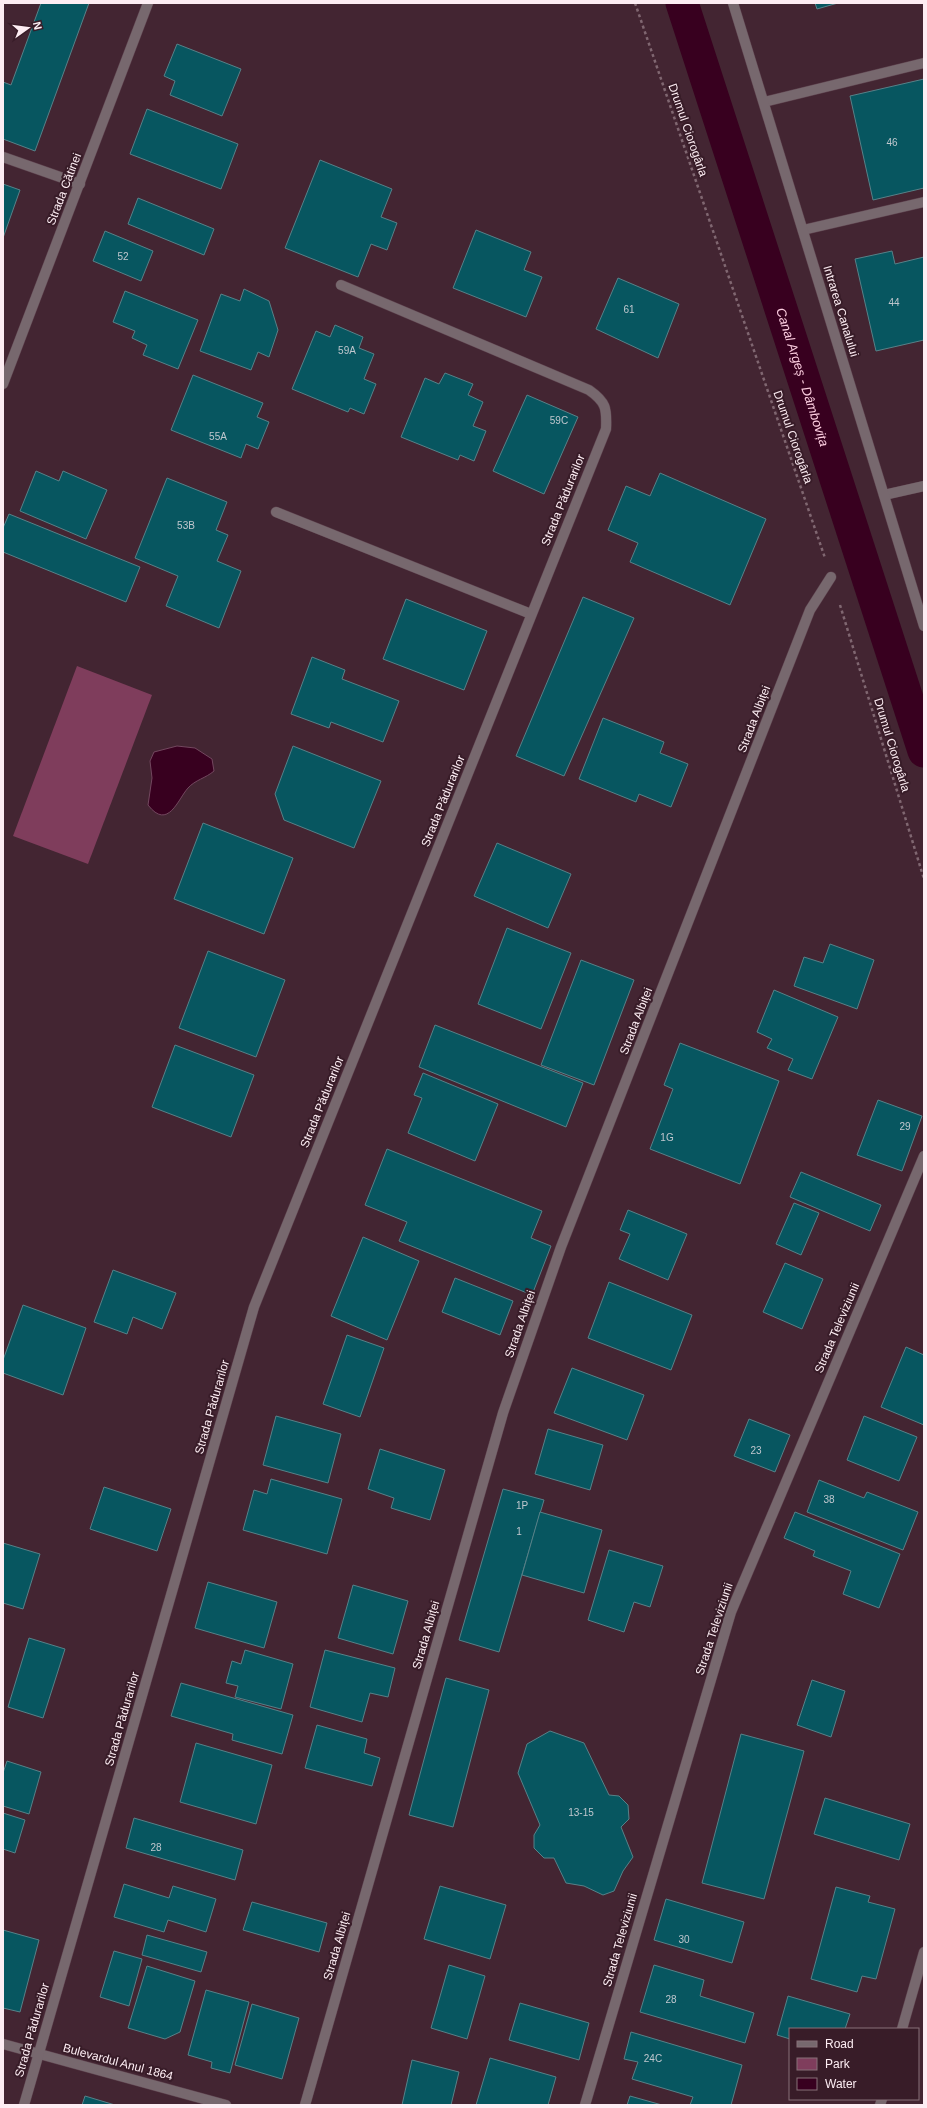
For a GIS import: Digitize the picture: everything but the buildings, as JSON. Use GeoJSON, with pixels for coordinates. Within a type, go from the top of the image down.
{"type":"FeatureCollection","features":[{"type":"Feature","properties":{"kind":"street","name":"Strada Cătinei"},"geometry":{"type":"LineString","coordinates":[[3,384],[148,3]]}},
{"type":"Feature","properties":{"kind":"street","name":"Intrarea Canalului"},"geometry":{"type":"LineString","coordinates":[[733,3],[924,626]]}},
{"type":"Feature","properties":{"kind":"street"},"geometry":{"type":"LineString","coordinates":[[764,102],[924,63]]}},
{"type":"Feature","properties":{"kind":"street"},"geometry":{"type":"LineString","coordinates":[[3,157],[80,184]]}},
{"type":"Feature","properties":{"kind":"street"},"geometry":{"type":"LineString","coordinates":[[803,230],[924,202]]}},
{"type":"Feature","properties":{"kind":"street","name":"Strada Pădurarilor"},"geometry":{"type":"LineString","coordinates":[[24,2105],[254,1307],[606,429],[607,412],[602,399],[589,390],[341,285]]}},
{"type":"Feature","properties":{"kind":"street"},"geometry":{"type":"LineString","coordinates":[[884,495],[924,486]]}},
{"type":"Feature","properties":{"kind":"street"},"geometry":{"type":"LineString","coordinates":[[276,512],[532,614]]}},
{"type":"Feature","properties":{"kind":"street","name":"Strada Albiței"},"geometry":{"type":"LineString","coordinates":[[305,2105],[503,1413],[561,1247],[810,610],[831,577]]}},
{"type":"Feature","properties":{"kind":"street","name":"Strada Televiziunii"},"geometry":{"type":"LineString","coordinates":[[585,2105],[731,1612],[924,1156]]}},
{"type":"Feature","properties":{"kind":"street"},"geometry":{"type":"LineString","coordinates":[[902,2028],[924,1952]]}},
{"type":"Feature","properties":{"kind":"street","name":"Bulevardul Anul 1864"},"geometry":{"type":"LineString","coordinates":[[3,2044],[226,2105]]}},
{"type":"Feature","properties":{"kind":"path","name":"Drumul Ciorogârla"},"geometry":{"type":"LineString","coordinates":[[635,3],[831,577],[924,879]]}},
{"type":"Feature","properties":{"kind":"green space"},"geometry":{"type":"Polygon","coordinates":[[[77,666],[152,695],[88,864],[13,836],[77,666]]]}},
{"type":"Feature","properties":{"kind":"water"},"geometry":{"type":"Polygon","coordinates":[[[177,746],[195,748],[212,759],[214,771],[191,785],[172,810],[167,814],[161,815],[155,812],[148,805],[152,778],[150,761],[154,752],[177,746]]]}},
{"type":"Feature","properties":{"kind":"waterway","name":"Canal Argeș - Dâmbovița"},"geometry":{"type":"LineString","coordinates":[[682,3],[924,751]]}}]}
